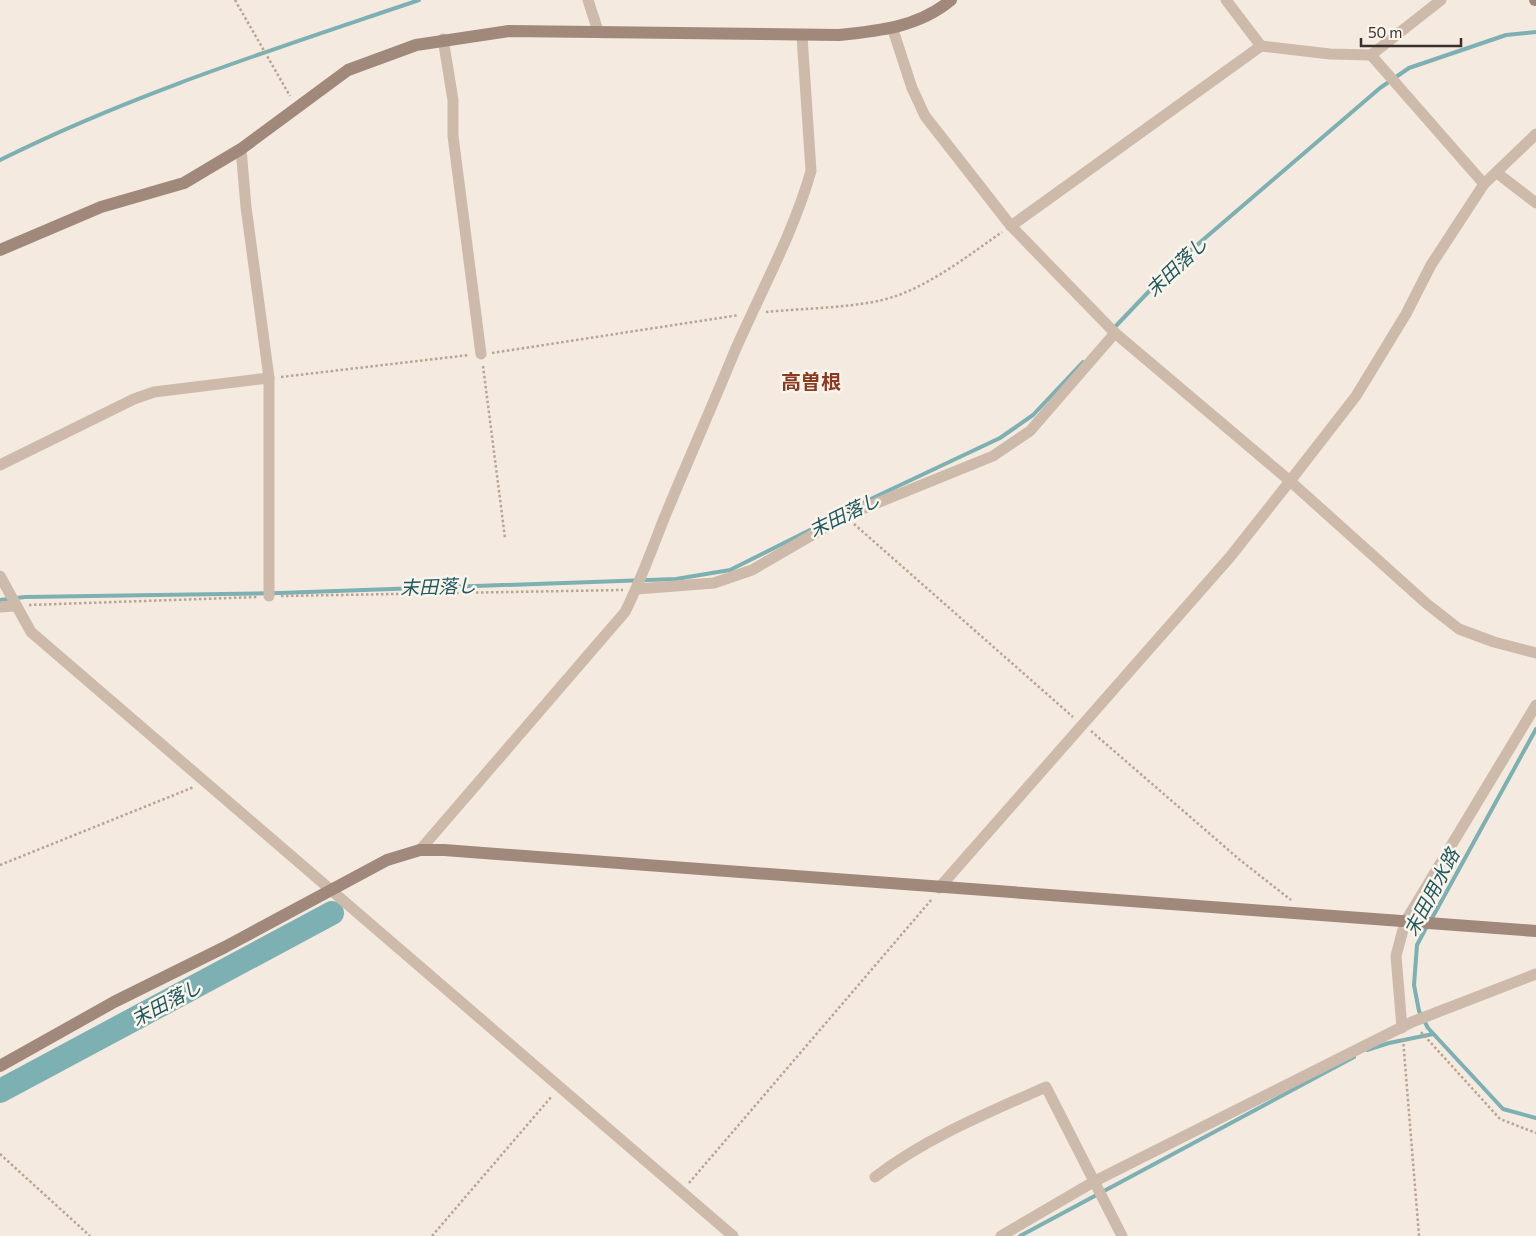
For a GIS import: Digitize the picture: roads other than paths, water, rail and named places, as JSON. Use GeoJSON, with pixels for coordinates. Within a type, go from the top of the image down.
{"type":"FeatureCollection","features":[{"type":"Feature","properties":{"kind":"street"},"geometry":{"type":"LineString","coordinates":[[588,0],[598,31]]}},
{"type":"Feature","properties":{"kind":"street"},"geometry":{"type":"LineString","coordinates":[[0,250],[101,207],[184,183],[241,149],[298,109],[348,70],[394,51],[443,39],[509,31],[839,35],[892,27],[921,20],[935,13],[951,0]]}},
{"type":"Feature","properties":{"kind":"street"},"geometry":{"type":"LineString","coordinates":[[1226,0],[1262,46]]}},
{"type":"Feature","properties":{"kind":"street"},"geometry":{"type":"LineString","coordinates":[[1012,226],[1262,46],[1330,54],[1371,55],[1441,0]]}},
{"type":"Feature","properties":{"kind":"street"},"geometry":{"type":"LineString","coordinates":[[892,27],[912,88],[926,116],[1012,226],[1115,333],[1290,481],[1427,604],[1459,629],[1494,642],[1536,653]]}},
{"type":"Feature","properties":{"kind":"street"},"geometry":{"type":"LineString","coordinates":[[420,850],[625,612],[637,589],[751,313],[786,236],[811,171],[802,36]]}},
{"type":"Feature","properties":{"kind":"street"},"geometry":{"type":"LineString","coordinates":[[443,39],[453,100],[453,136],[481,354]]}},
{"type":"Feature","properties":{"kind":"street"},"geometry":{"type":"LineString","coordinates":[[1371,55],[1484,184]]}},
{"type":"Feature","properties":{"kind":"street"},"geometry":{"type":"LineString","coordinates":[[939,888],[1230,557],[1356,396],[1406,314],[1431,264],[1484,184],[1497,174],[1536,134]]}},
{"type":"Feature","properties":{"kind":"street"},"geometry":{"type":"LineString","coordinates":[[241,149],[246,207],[269,378],[269,596]]}},
{"type":"Feature","properties":{"kind":"street"},"geometry":{"type":"LineString","coordinates":[[1497,174],[1536,203]]}},
{"type":"Feature","properties":{"kind":"street"},"geometry":{"type":"LineString","coordinates":[[637,589],[714,583],[752,570],[845,516],[993,456],[1030,431],[1115,333]]}},
{"type":"Feature","properties":{"kind":"street"},"geometry":{"type":"LineString","coordinates":[[0,465],[134,399],[154,392],[269,378]]}},
{"type":"Feature","properties":{"kind":"street"},"geometry":{"type":"LineString","coordinates":[[0,576],[31,632],[733,1236]]}},
{"type":"Feature","properties":{"kind":"street"},"geometry":{"type":"LineString","coordinates":[[0,607],[15,606]]}},
{"type":"Feature","properties":{"kind":"street"},"geometry":{"type":"LineString","coordinates":[[1407,1025],[1396,956],[1405,922],[1536,705]]}},
{"type":"Feature","properties":{"kind":"street"},"geometry":{"type":"LineString","coordinates":[[0,1066],[114,1002],[225,947],[330,888],[387,860],[420,850],[504,854],[939,888],[1536,931]]}},
{"type":"Feature","properties":{"kind":"street"},"geometry":{"type":"LineString","coordinates":[[1001,1236],[1097,1184],[1407,1025],[1536,974]]}},
{"type":"Feature","properties":{"kind":"street"},"geometry":{"type":"LineString","coordinates":[[875,1178],[901,1157],[973,1119],[1046,1087],[1122,1236]]}},
{"type":"Feature","properties":{"kind":"waterway"},"geometry":{"type":"LineString","coordinates":[[0,160],[102,113],[154,93],[260,54],[419,0]]}},
{"type":"Feature","properties":{"kind":"waterway","name":"末田落し"},"geometry":{"type":"LineString","coordinates":[[1113,329],[1176,263],[1380,88],[1409,68],[1506,35],[1536,32]]}},
{"type":"Feature","properties":{"kind":"waterway","name":"末田落し"},"geometry":{"type":"LineString","coordinates":[[858,505],[1000,438],[1033,415],[1083,362]]}},
{"type":"Feature","properties":{"kind":"waterway","name":"末田落し"},"geometry":{"type":"LineString","coordinates":[[0,600],[25,597],[280,593],[676,579],[730,570],[812,529]]}},
{"type":"Feature","properties":{"kind":"waterway","name":"末田用水路"},"geometry":{"type":"LineString","coordinates":[[1431,920],[1536,729]]}},
{"type":"Feature","properties":{"kind":"waterway","name":"末田落し"},"geometry":{"type":"LineString","coordinates":[[0,1091],[332,913]]}},
{"type":"Feature","properties":{"kind":"waterway","name":"末田用水路"},"geometry":{"type":"LineString","coordinates":[[1427,926],[1417,945],[1414,985],[1419,1011],[1428,1028],[1503,1109],[1536,1118]]}},
{"type":"Feature","properties":{"kind":"waterway"},"geometry":{"type":"LineString","coordinates":[[1367,1050],[1389,1043],[1433,1034]]}},
{"type":"Feature","properties":{"kind":"waterway"},"geometry":{"type":"LineString","coordinates":[[1020,1236],[1354,1057]]}},
{"type":"Feature","properties":{"kind":"district","name":"高曽根"},"geometry":{"type":"Point","coordinates":[811,381]}}]}
